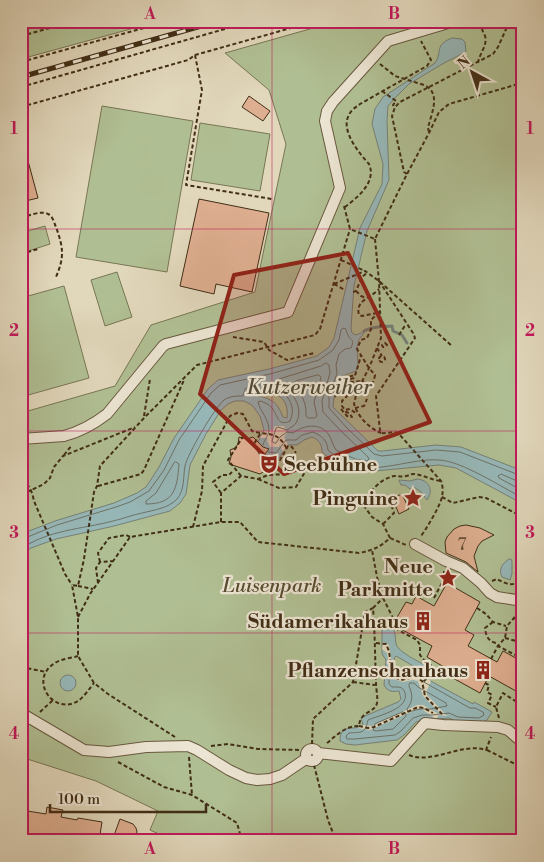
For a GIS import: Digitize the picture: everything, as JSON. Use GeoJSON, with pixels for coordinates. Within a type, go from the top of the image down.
{"type":"FeatureCollection","features":[{"type":"Feature","properties":{"kind":"street"},"geometry":{"type":"LineString","coordinates":[[21,439],[64,436],[98,421],[107,414],[166,344],[288,312],[340,188],[326,121],[327,111],[388,41],[455,21]]}},
{"type":"Feature","properties":{"kind":"street"},"geometry":{"type":"LineString","coordinates":[[511,24],[523,28]]}},
{"type":"Feature","properties":{"kind":"street"},"geometry":{"type":"LineString","coordinates":[[415,544],[463,568],[497,597],[523,601]]}},
{"type":"Feature","properties":{"kind":"street"},"geometry":{"type":"LineString","coordinates":[[21,713],[84,750],[109,752],[146,747],[193,748],[229,770],[246,778],[256,780],[270,779],[282,775],[312,754],[391,760],[425,724],[496,727],[508,730],[523,743]]}},
{"type":"Feature","properties":{"kind":"path"},"geometry":{"type":"LineString","coordinates":[[21,36],[75,21]]}},
{"type":"Feature","properties":{"kind":"path"},"geometry":{"type":"LineString","coordinates":[[21,62],[169,21]]}},
{"type":"Feature","properties":{"kind":"path"},"geometry":{"type":"LineString","coordinates":[[21,87],[253,21]]}},
{"type":"Feature","properties":{"kind":"path"},"geometry":{"type":"LineString","coordinates":[[21,107],[188,60],[195,55],[316,21]]}},
{"type":"Feature","properties":{"kind":"path"},"geometry":{"type":"LineString","coordinates":[[478,62],[486,38],[482,28],[489,21]]}},
{"type":"Feature","properties":{"kind":"path"},"geometry":{"type":"LineString","coordinates":[[395,107],[400,102],[494,54],[511,24]]}},
{"type":"Feature","properties":{"kind":"path"},"geometry":{"type":"LineString","coordinates":[[375,239],[350,229],[344,207],[364,189],[369,182],[371,174],[371,168],[350,138],[346,123],[352,110],[360,104],[427,66],[431,60],[416,32]]}},
{"type":"Feature","properties":{"kind":"path"},"geometry":{"type":"LineString","coordinates":[[195,55],[202,90],[186,185],[272,199]]}},
{"type":"Feature","properties":{"kind":"path"},"geometry":{"type":"LineString","coordinates":[[373,58],[394,76],[429,87],[434,94],[435,101],[428,128],[429,132]]}},
{"type":"Feature","properties":{"kind":"path"},"geometry":{"type":"LineString","coordinates":[[441,481],[412,474],[390,477],[371,492],[364,506],[372,517],[383,524],[390,538],[406,545],[415,544],[427,528],[442,497],[441,481],[437,475],[404,440],[396,432],[381,433],[373,430],[355,408],[354,397],[369,368],[381,338],[375,239],[439,112],[449,104],[515,85],[523,77]]}},
{"type":"Feature","properties":{"kind":"path"},"geometry":{"type":"LineString","coordinates":[[382,91],[396,101],[393,105],[395,107],[392,116],[404,172],[407,174]]}},
{"type":"Feature","properties":{"kind":"path"},"geometry":{"type":"LineString","coordinates":[[21,218],[47,213],[54,221],[63,252],[56,277]]}},
{"type":"Feature","properties":{"kind":"path"},"geometry":{"type":"LineString","coordinates":[[21,254],[38,249]]}},
{"type":"Feature","properties":{"kind":"path"},"geometry":{"type":"LineString","coordinates":[[341,260],[379,281],[452,346]]}},
{"type":"Feature","properties":{"kind":"path"},"geometry":{"type":"LineString","coordinates":[[345,290],[334,284],[364,272]]}},
{"type":"Feature","properties":{"kind":"path"},"geometry":{"type":"LineString","coordinates":[[364,272],[355,292],[366,298]]}},
{"type":"Feature","properties":{"kind":"path"},"geometry":{"type":"LineString","coordinates":[[379,281],[415,338],[376,396],[381,433]]}},
{"type":"Feature","properties":{"kind":"path"},"geometry":{"type":"LineString","coordinates":[[378,313],[359,315],[358,306],[379,289]]}},
{"type":"Feature","properties":{"kind":"path"},"geometry":{"type":"LineString","coordinates":[[391,300],[391,297],[396,296]]}},
{"type":"Feature","properties":{"kind":"path"},"geometry":{"type":"LineString","coordinates":[[366,388],[374,381],[375,375],[357,349],[360,340],[368,338],[372,320],[380,310]]}},
{"type":"Feature","properties":{"kind":"path"},"geometry":{"type":"LineString","coordinates":[[400,333],[406,324]]}},
{"type":"Feature","properties":{"kind":"path"},"geometry":{"type":"LineString","coordinates":[[218,330],[223,336],[264,342],[269,350],[287,360],[314,353]]}},
{"type":"Feature","properties":{"kind":"path"},"geometry":{"type":"LineString","coordinates":[[380,341],[384,343]]}},
{"type":"Feature","properties":{"kind":"path"},"geometry":{"type":"LineString","coordinates":[[377,348],[382,356]]}},
{"type":"Feature","properties":{"kind":"path"},"geometry":{"type":"LineString","coordinates":[[341,409],[346,416],[352,417],[342,406],[342,400],[347,396],[351,382],[350,379],[354,378],[361,356]]}},
{"type":"Feature","properties":{"kind":"path"},"geometry":{"type":"LineString","coordinates":[[335,397],[348,377],[355,375]]}},
{"type":"Feature","properties":{"kind":"path"},"geometry":{"type":"LineString","coordinates":[[344,376],[346,380]]}},
{"type":"Feature","properties":{"kind":"path"},"geometry":{"type":"LineString","coordinates":[[78,586],[100,466],[144,418],[185,378],[141,474],[97,486]]}},
{"type":"Feature","properties":{"kind":"path"},"geometry":{"type":"LineString","coordinates":[[144,418],[150,379]]}},
{"type":"Feature","properties":{"kind":"path"},"geometry":{"type":"LineString","coordinates":[[351,382],[362,381],[366,383],[368,392],[364,406],[355,408]]}},
{"type":"Feature","properties":{"kind":"path"},"geometry":{"type":"LineString","coordinates":[[345,410],[350,410],[359,415]]}},
{"type":"Feature","properties":{"kind":"path"},"geometry":{"type":"LineString","coordinates":[[193,527],[202,492],[203,466],[230,416],[237,413],[243,414],[252,431],[261,434],[271,434],[282,440],[286,449]]}},
{"type":"Feature","properties":{"kind":"path"},"geometry":{"type":"LineString","coordinates":[[21,495],[47,482],[54,467],[63,456],[136,427]]}},
{"type":"Feature","properties":{"kind":"path"},"geometry":{"type":"LineString","coordinates":[[244,434],[228,460],[241,476],[258,479],[279,488],[296,486],[305,472]]}},
{"type":"Feature","properties":{"kind":"path"},"geometry":{"type":"LineString","coordinates":[[261,434],[254,444],[263,459],[280,460],[288,446],[292,446],[296,453]]}},
{"type":"Feature","properties":{"kind":"path"},"geometry":{"type":"LineString","coordinates":[[258,479],[268,474],[288,474],[296,462]]}},
{"type":"Feature","properties":{"kind":"path"},"geometry":{"type":"LineString","coordinates":[[221,522],[222,493],[213,482],[222,475],[228,475],[232,472]]}},
{"type":"Feature","properties":{"kind":"path"},"geometry":{"type":"LineString","coordinates":[[222,493],[241,476]]}},
{"type":"Feature","properties":{"kind":"path"},"geometry":{"type":"LineString","coordinates":[[21,481],[26,483],[32,490],[37,507],[65,574],[72,585],[78,617],[78,656],[94,683],[108,694],[193,748],[228,744],[258,748],[299,749],[312,754]]}},
{"type":"Feature","properties":{"kind":"path"},"geometry":{"type":"LineString","coordinates":[[442,497],[453,503],[479,497],[486,498],[523,517]]}},
{"type":"Feature","properties":{"kind":"path"},"geometry":{"type":"LineString","coordinates":[[383,524],[394,513],[391,504]]}},
{"type":"Feature","properties":{"kind":"path"},"geometry":{"type":"LineString","coordinates":[[98,583],[96,568],[100,562],[98,553],[109,538],[126,535],[130,537],[221,522],[240,522],[258,542],[359,553],[372,550],[390,538]]}},
{"type":"Feature","properties":{"kind":"path"},"geometry":{"type":"LineString","coordinates":[[78,617],[93,590],[130,537]]}},
{"type":"Feature","properties":{"kind":"path"},"geometry":{"type":"LineString","coordinates":[[372,550],[383,598],[395,626],[398,630],[417,640],[420,646],[420,655],[433,668],[429,676],[422,682]]}},
{"type":"Feature","properties":{"kind":"path"},"geometry":{"type":"LineString","coordinates":[[484,586],[496,579],[505,583],[518,583],[522,578],[516,562],[518,559],[523,560]]}},
{"type":"Feature","properties":{"kind":"path"},"geometry":{"type":"LineString","coordinates":[[100,562],[113,561]]}},
{"type":"Feature","properties":{"kind":"path"},"geometry":{"type":"LineString","coordinates":[[434,598],[444,579],[446,561]]}},
{"type":"Feature","properties":{"kind":"path"},"geometry":{"type":"LineString","coordinates":[[72,585],[93,590]]}},
{"type":"Feature","properties":{"kind":"path"},"geometry":{"type":"LineString","coordinates":[[336,841],[328,820],[312,754],[313,719],[353,682],[365,612],[373,608],[383,598]]}},
{"type":"Feature","properties":{"kind":"path"},"geometry":{"type":"LineString","coordinates":[[359,726],[361,717],[375,707],[378,701],[373,608]]}},
{"type":"Feature","properties":{"kind":"path"},"geometry":{"type":"LineString","coordinates":[[476,608],[486,614],[493,622],[507,626]]}},
{"type":"Feature","properties":{"kind":"path"},"geometry":{"type":"LineString","coordinates":[[491,659],[505,638],[507,626],[523,609]]}},
{"type":"Feature","properties":{"kind":"path"},"geometry":{"type":"LineString","coordinates":[[514,618],[523,622]]}},
{"type":"Feature","properties":{"kind":"path"},"geometry":{"type":"LineString","coordinates":[[493,622],[485,628],[486,634],[491,641],[523,659]]}},
{"type":"Feature","properties":{"kind":"path"},"geometry":{"type":"LineString","coordinates":[[505,638],[516,641],[523,636]]}},
{"type":"Feature","properties":{"kind":"path"},"geometry":{"type":"LineString","coordinates":[[376,642],[386,644],[389,651],[392,673],[396,678],[401,680],[418,678],[422,682],[424,692],[442,714]]}},
{"type":"Feature","properties":{"kind":"path"},"geometry":{"type":"LineString","coordinates":[[78,656],[55,663],[46,672],[43,681],[45,693],[53,700],[65,705],[79,700],[94,683]]}},
{"type":"Feature","properties":{"kind":"path"},"geometry":{"type":"LineString","coordinates":[[21,669],[26,668],[46,672]]}},
{"type":"Feature","properties":{"kind":"path"},"geometry":{"type":"LineString","coordinates":[[353,682],[376,686]]}},
{"type":"Feature","properties":{"kind":"path"},"geometry":{"type":"LineString","coordinates":[[485,683],[489,685],[487,692],[492,695],[488,703],[496,707]]}},
{"type":"Feature","properties":{"kind":"path"},"geometry":{"type":"LineString","coordinates":[[486,750],[499,718],[496,707],[503,694],[523,706]]}},
{"type":"Feature","properties":{"kind":"path"},"geometry":{"type":"LineString","coordinates":[[32,718],[53,700]]}},
{"type":"Feature","properties":{"kind":"path"},"geometry":{"type":"LineString","coordinates":[[312,754],[343,729],[351,726],[374,727],[418,707],[424,708],[437,716]]}},
{"type":"Feature","properties":{"kind":"path"},"geometry":{"type":"LineString","coordinates":[[400,751],[415,758],[424,758],[474,747],[486,750],[523,768]]}},
{"type":"Feature","properties":{"kind":"path"},"geometry":{"type":"LineString","coordinates":[[109,752],[109,757],[164,787],[192,795],[237,823],[242,841]]}},
{"type":"Feature","properties":{"kind":"path"},"geometry":{"type":"LineString","coordinates":[[190,769],[192,795]]}},
{"type":"Feature","properties":{"kind":"highlighted area"},"geometry":{"type":"Polygon","coordinates":[[[348,253],[430,422],[284,474],[200,394],[234,275],[348,253]]]}},
{"type":"Feature","properties":{"kind":"green space"},"geometry":{"type":"Polygon","coordinates":[[[21,21],[160,21],[21,59],[21,21]]]}},
{"type":"Feature","properties":{"kind":"green space","name":"Luisenpark"},"geometry":{"type":"Polygon","coordinates":[[[338,21],[523,21],[523,841],[174,841],[150,830],[158,811],[96,781],[21,757],[21,413],[115,386],[151,325],[255,292],[286,144],[269,90],[225,53],[338,21]]]}},
{"type":"Feature","properties":{"kind":"green space"},"geometry":{"type":"Polygon","coordinates":[[[102,106],[193,121],[167,272],[76,257],[102,106]]]}},
{"type":"Feature","properties":{"kind":"green space"},"geometry":{"type":"Polygon","coordinates":[[[200,123],[270,134],[260,191],[191,180],[200,123]]]}},
{"type":"Feature","properties":{"kind":"green space"},"geometry":{"type":"Polygon","coordinates":[[[45,226],[50,244],[22,253],[21,233],[45,226]]]}},
{"type":"Feature","properties":{"kind":"green space"},"geometry":{"type":"Polygon","coordinates":[[[117,272],[132,317],[105,326],[91,280],[117,272]]]}},
{"type":"Feature","properties":{"kind":"green space"},"geometry":{"type":"Polygon","coordinates":[[[64,286],[89,378],[21,397],[21,298],[64,286]]]}},
{"type":"Feature","properties":{"kind":"water","name":"Kutzerweiher"},"geometry":{"type":"Polygon","coordinates":[[[452,38],[462,39],[465,42],[466,51],[409,84],[388,106],[389,180],[367,231],[354,286],[352,333],[356,335],[366,329],[359,339],[357,347],[358,364],[356,371],[340,378],[333,407],[378,451],[436,445],[461,447],[523,471],[523,504],[456,468],[439,465],[364,472],[351,470],[330,459],[322,452],[317,439],[312,437],[297,445],[288,445],[279,458],[264,458],[257,444],[264,430],[260,416],[252,405],[244,401],[235,401],[221,410],[206,434],[190,465],[186,494],[180,503],[170,511],[56,539],[31,548],[21,555],[21,534],[55,521],[114,503],[146,487],[174,438],[208,389],[218,380],[317,356],[329,347],[334,338],[360,228],[382,184],[383,164],[372,124],[375,109],[383,97],[435,63],[441,46],[452,38]],[[263,389],[248,392],[274,402],[283,417],[287,418],[285,402],[278,395],[263,389]]]}},
{"type":"Feature","properties":{"kind":"water"},"geometry":{"type":"Polygon","coordinates":[[[417,479],[425,481],[429,486],[430,493],[427,500],[414,487],[410,489],[405,485],[401,485],[399,480],[410,481],[417,479]]]}},
{"type":"Feature","properties":{"kind":"water"},"geometry":{"type":"Polygon","coordinates":[[[509,559],[512,561],[510,580],[502,577],[501,571],[503,564],[509,559]]]}},
{"type":"Feature","properties":{"kind":"water"},"geometry":{"type":"Polygon","coordinates":[[[387,626],[393,628],[398,647],[428,667],[423,677],[492,712],[487,720],[480,723],[457,722],[449,718],[422,720],[416,722],[397,740],[355,745],[340,741],[342,731],[363,725],[361,718],[401,699],[399,691],[390,691],[384,685],[386,660],[382,654],[382,630],[387,626]],[[396,656],[394,659],[397,671],[401,673],[415,671],[415,667],[396,656]]]}},
{"type":"Feature","properties":{"kind":"water"},"geometry":{"type":"Polygon","coordinates":[[[65,675],[71,675],[76,680],[74,689],[65,691],[60,686],[60,680],[65,675]]]}},
{"type":"Feature","properties":{"kind":"pier","name":"Seebühne"},"geometry":{"type":"Polygon","coordinates":[[[275,426],[284,426],[287,433],[284,437],[288,445],[283,452],[280,445],[279,447],[270,447],[268,438],[260,438],[264,431],[273,430],[275,426]]]}},
{"type":"Feature","properties":{"kind":"pier"},"geometry":{"type":"Polygon","coordinates":[[[383,642],[389,645],[393,671],[397,677],[403,678],[417,675],[431,681],[427,695],[447,716],[439,715],[436,719],[420,708],[370,730],[358,728],[363,725],[372,726],[417,705],[423,705],[440,713],[423,696],[418,681],[403,682],[394,679],[390,673],[387,653],[382,649],[383,642]]]}},
{"type":"Feature","properties":{"kind":"building"},"geometry":{"type":"Polygon","coordinates":[[[249,96],[270,111],[263,121],[242,107],[249,96]]]}},
{"type":"Feature","properties":{"kind":"building"},"geometry":{"type":"Polygon","coordinates":[[[21,146],[24,146],[38,198],[21,202],[21,146]]]}},
{"type":"Feature","properties":{"kind":"building"},"geometry":{"type":"Polygon","coordinates":[[[199,199],[269,213],[252,292],[216,284],[214,294],[180,286],[199,199]]]}},
{"type":"Feature","properties":{"kind":"building"},"geometry":{"type":"Polygon","coordinates":[[[239,437],[247,439],[253,437],[263,447],[269,449],[263,459],[263,466],[266,470],[260,474],[229,464],[230,450],[238,444],[239,437]]]}},
{"type":"Feature","properties":{"kind":"building"},"geometry":{"type":"Polygon","coordinates":[[[402,494],[409,509],[399,514],[392,498],[402,494]]]}},
{"type":"Feature","properties":{"kind":"building"},"geometry":{"type":"Polygon","coordinates":[[[466,525],[480,528],[494,535],[482,541],[478,546],[474,556],[478,572],[466,562],[446,553],[445,542],[447,537],[454,529],[466,525]]]}},
{"type":"Feature","properties":{"kind":"building"},"geometry":{"type":"Polygon","coordinates":[[[447,583],[480,602],[465,630],[474,635],[468,646],[497,662],[503,651],[523,662],[523,695],[489,676],[480,693],[442,672],[444,667],[427,657],[432,646],[399,628],[403,623],[396,619],[406,602],[412,604],[416,596],[434,606],[447,583]]]}},
{"type":"Feature","properties":{"kind":"building"},"geometry":{"type":"Polygon","coordinates":[[[47,807],[63,810],[61,817],[102,822],[99,841],[44,841],[21,837],[21,810],[46,814],[47,807]]]}},
{"type":"Feature","properties":{"kind":"building"},"geometry":{"type":"Polygon","coordinates":[[[120,819],[133,824],[136,828],[137,832],[134,841],[112,841],[120,819]]]}},
{"type":"Feature","properties":{"kind":"waterway"},"geometry":{"type":"LineString","coordinates":[[364,331],[374,327],[392,326],[393,331],[402,335],[407,343]]}},
{"type":"Feature","properties":{"kind":"railway"},"geometry":{"type":"LineString","coordinates":[[21,77],[219,21]]}},
{"type":"Feature","properties":{"kind":"place","name":"Seebühne"},"geometry":{"type":"Point","coordinates":[269,464]}},
{"type":"Feature","properties":{"kind":"place","name":"Pinguine"},"geometry":{"type":"Point","coordinates":[413,498]}},
{"type":"Feature","properties":{"kind":"place","name":"Neue Parkmitte"},"geometry":{"type":"Point","coordinates":[448,578]}},
{"type":"Feature","properties":{"kind":"place","name":"Südamerikahaus"},"geometry":{"type":"Point","coordinates":[423,621]}},
{"type":"Feature","properties":{"kind":"place","name":"Pflanzenschauhaus"},"geometry":{"type":"Point","coordinates":[483,670]}}]}
